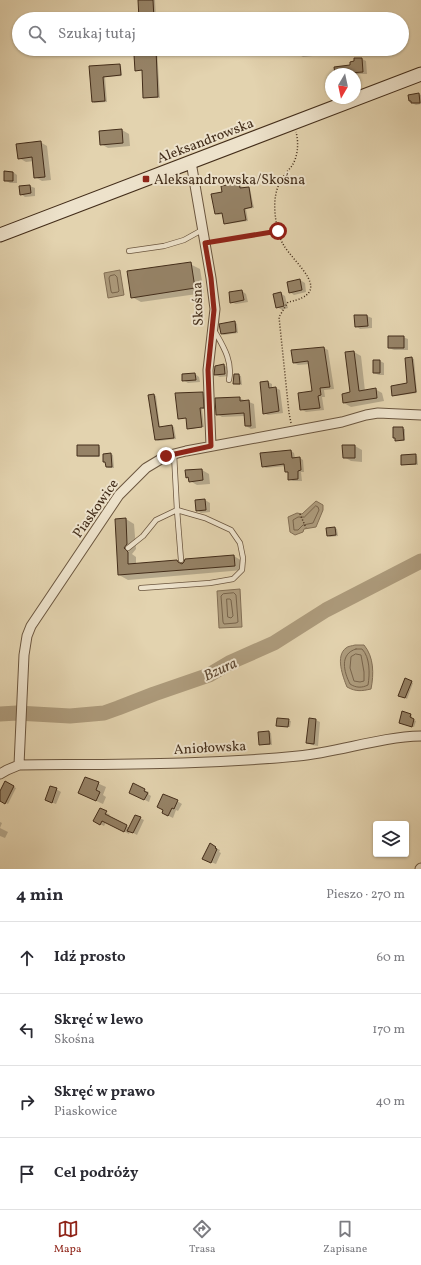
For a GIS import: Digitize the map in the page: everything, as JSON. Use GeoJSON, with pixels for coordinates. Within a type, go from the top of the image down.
{"type":"FeatureCollection","features":[{"type":"Feature","properties":{"kind":"main road","name":"Aleksandrowska"},"geometry":{"type":"LineString","coordinates":[[0,235],[421,74]]}},
{"type":"Feature","properties":{"kind":"street","name":"Skośna"},"geometry":{"type":"LineString","coordinates":[[191,162],[213,293],[214,318],[207,382],[211,446]]}},
{"type":"Feature","properties":{"kind":"street","name":"Piaskowice"},"geometry":{"type":"LineString","coordinates":[[19,765],[25,644],[31,626],[119,495],[146,468],[166,456],[174,454],[378,413],[421,415]]}},
{"type":"Feature","properties":{"kind":"street","name":"Aniołowska"},"geometry":{"type":"LineString","coordinates":[[0,774],[19,765],[169,762],[298,756],[392,738],[421,736]]}},
{"type":"Feature","properties":{"kind":"lane"},"geometry":{"type":"LineString","coordinates":[[129,251],[164,246],[184,240],[202,230]]}},
{"type":"Feature","properties":{"kind":"lane"},"geometry":{"type":"LineString","coordinates":[[213,329],[228,355],[230,365],[229,380]]}},
{"type":"Feature","properties":{"kind":"lane"},"geometry":{"type":"LineString","coordinates":[[174,454],[181,560]]}},
{"type":"Feature","properties":{"kind":"lane"},"geometry":{"type":"LineString","coordinates":[[128,548],[143,536],[156,520],[177,510],[205,518],[231,530],[240,543],[243,558],[242,570],[233,579],[210,583],[141,588]]}},
{"type":"Feature","properties":{"kind":"path"},"geometry":{"type":"LineString","coordinates":[[293,431],[289,413],[279,317],[288,302],[301,300],[308,295],[311,282],[282,243],[278,231],[274,208],[276,193],[284,174],[296,158],[298,139],[294,123]]}},
{"type":"Feature","properties":{"kind":"path"},"geometry":{"type":"LineString","coordinates":[[205,243],[278,231]]}},
{"type":"Feature","properties":{"kind":"path"},"geometry":{"type":"LineString","coordinates":[[300,514],[306,528]]}},
{"type":"Feature","properties":{"kind":"water"},"geometry":{"type":"Polygon","coordinates":[[[120,270],[124,295],[108,298],[104,273],[120,270]]]}},
{"type":"Feature","properties":{"kind":"water"},"geometry":{"type":"Polygon","coordinates":[[[316,501],[323,505],[323,510],[316,527],[304,529],[303,532],[295,535],[290,532],[288,517],[297,513],[302,514],[316,501]]]}},
{"type":"Feature","properties":{"kind":"water"},"geometry":{"type":"Polygon","coordinates":[[[240,589],[242,627],[219,628],[217,591],[240,589]]]}},
{"type":"Feature","properties":{"kind":"water"},"geometry":{"type":"Polygon","coordinates":[[[364,645],[370,655],[373,672],[371,689],[362,691],[353,690],[347,687],[345,683],[340,661],[341,656],[347,647],[364,645]]]}},
{"type":"Feature","properties":{"kind":"building"},"geometry":{"type":"Polygon","coordinates":[[[138,0],[153,0],[154,12],[139,12],[138,0]]]}},
{"type":"Feature","properties":{"kind":"building"},"geometry":{"type":"Polygon","coordinates":[[[134,56],[156,56],[158,97],[143,98],[142,70],[135,71],[134,56]]]}},
{"type":"Feature","properties":{"kind":"building"},"geometry":{"type":"Polygon","coordinates":[[[354,58],[362,58],[363,72],[361,72],[361,68],[334,68],[350,65],[350,62],[354,61],[354,58]]]}},
{"type":"Feature","properties":{"kind":"building"},"geometry":{"type":"Polygon","coordinates":[[[120,64],[121,75],[103,77],[105,101],[92,102],[89,66],[120,64]]]}},
{"type":"Feature","properties":{"kind":"building"},"geometry":{"type":"Polygon","coordinates":[[[419,93],[420,103],[411,103],[411,101],[409,101],[408,95],[419,93]]]}},
{"type":"Feature","properties":{"kind":"building"},"geometry":{"type":"Polygon","coordinates":[[[122,129],[123,143],[100,145],[99,131],[122,129]]]}},
{"type":"Feature","properties":{"kind":"building"},"geometry":{"type":"Polygon","coordinates":[[[41,141],[45,177],[34,178],[32,157],[18,159],[16,144],[41,141]]]}},
{"type":"Feature","properties":{"kind":"building"},"geometry":{"type":"Polygon","coordinates":[[[4,171],[13,172],[13,181],[4,181],[4,171]]]}},
{"type":"Feature","properties":{"kind":"building"},"geometry":{"type":"Polygon","coordinates":[[[239,183],[240,188],[249,187],[252,207],[244,209],[246,220],[224,224],[222,213],[215,214],[211,194],[222,192],[221,186],[239,183]]]}},
{"type":"Feature","properties":{"kind":"building"},"geometry":{"type":"Polygon","coordinates":[[[30,185],[31,193],[20,195],[19,186],[30,185]]]}},
{"type":"Feature","properties":{"kind":"building"},"geometry":{"type":"Polygon","coordinates":[[[191,262],[195,288],[131,298],[127,271],[191,262]]]}},
{"type":"Feature","properties":{"kind":"building"},"geometry":{"type":"Polygon","coordinates":[[[300,279],[302,290],[289,293],[287,282],[300,279]]]}},
{"type":"Feature","properties":{"kind":"building"},"geometry":{"type":"Polygon","coordinates":[[[242,290],[244,300],[230,303],[229,292],[242,290]]]}},
{"type":"Feature","properties":{"kind":"building"},"geometry":{"type":"Polygon","coordinates":[[[281,292],[284,306],[276,308],[273,294],[281,292]]]}},
{"type":"Feature","properties":{"kind":"building"},"geometry":{"type":"Polygon","coordinates":[[[354,315],[367,315],[368,326],[355,327],[354,315]]]}},
{"type":"Feature","properties":{"kind":"building"},"geometry":{"type":"Polygon","coordinates":[[[235,321],[236,332],[221,334],[219,324],[235,321]]]}},
{"type":"Feature","properties":{"kind":"building"},"geometry":{"type":"Polygon","coordinates":[[[388,336],[404,336],[404,348],[388,348],[388,336]]]}},
{"type":"Feature","properties":{"kind":"building"},"geometry":{"type":"Polygon","coordinates":[[[324,347],[330,387],[320,388],[321,395],[318,396],[320,408],[300,410],[298,393],[312,391],[308,361],[293,363],[291,350],[324,347]]]}},
{"type":"Feature","properties":{"kind":"building"},"geometry":{"type":"Polygon","coordinates":[[[354,351],[359,391],[376,388],[377,398],[343,403],[342,394],[350,392],[345,352],[354,351]]]}},
{"type":"Feature","properties":{"kind":"building"},"geometry":{"type":"Polygon","coordinates":[[[412,357],[416,392],[392,396],[391,386],[407,383],[405,358],[412,357]]]}},
{"type":"Feature","properties":{"kind":"building"},"geometry":{"type":"Polygon","coordinates":[[[373,360],[380,360],[380,373],[373,373],[373,360]]]}},
{"type":"Feature","properties":{"kind":"building"},"geometry":{"type":"Polygon","coordinates":[[[224,364],[225,374],[214,375],[215,366],[224,364]]]}},
{"type":"Feature","properties":{"kind":"building"},"geometry":{"type":"Polygon","coordinates":[[[195,373],[196,380],[182,381],[182,374],[195,373]]]}},
{"type":"Feature","properties":{"kind":"building"},"geometry":{"type":"Polygon","coordinates":[[[234,374],[239,374],[240,384],[233,384],[234,374]]]}},
{"type":"Feature","properties":{"kind":"building"},"geometry":{"type":"Polygon","coordinates":[[[268,381],[269,388],[276,387],[279,411],[263,414],[260,382],[268,381]]]}},
{"type":"Feature","properties":{"kind":"building"},"geometry":{"type":"Polygon","coordinates":[[[203,392],[204,408],[200,408],[202,427],[187,429],[186,418],[178,419],[175,393],[203,392]]]}},
{"type":"Feature","properties":{"kind":"building"},"geometry":{"type":"Polygon","coordinates":[[[154,394],[159,427],[172,425],[174,438],[155,440],[148,395],[154,394]]]}},
{"type":"Feature","properties":{"kind":"building"},"geometry":{"type":"Polygon","coordinates":[[[240,397],[240,401],[249,400],[251,426],[245,426],[244,413],[216,415],[215,398],[240,397]]]}},
{"type":"Feature","properties":{"kind":"building"},"geometry":{"type":"Polygon","coordinates":[[[393,427],[403,427],[404,440],[395,441],[395,438],[393,438],[393,427]]]}},
{"type":"Feature","properties":{"kind":"building"},"geometry":{"type":"Polygon","coordinates":[[[77,445],[99,445],[99,456],[77,456],[77,445]]]}},
{"type":"Feature","properties":{"kind":"building"},"geometry":{"type":"Polygon","coordinates":[[[342,445],[355,445],[355,458],[343,458],[342,445]]]}},
{"type":"Feature","properties":{"kind":"building"},"geometry":{"type":"Polygon","coordinates":[[[291,450],[292,458],[300,457],[301,470],[298,471],[298,479],[288,480],[288,472],[285,472],[284,464],[262,467],[260,453],[291,450]]]}},
{"type":"Feature","properties":{"kind":"building"},"geometry":{"type":"Polygon","coordinates":[[[111,453],[112,467],[106,467],[105,462],[103,462],[103,454],[111,453]]]}},
{"type":"Feature","properties":{"kind":"building"},"geometry":{"type":"Polygon","coordinates":[[[416,454],[416,464],[401,465],[401,455],[416,454]]]}},
{"type":"Feature","properties":{"kind":"building"},"geometry":{"type":"Polygon","coordinates":[[[202,469],[203,480],[189,482],[188,477],[186,478],[185,470],[202,469]]]}},
{"type":"Feature","properties":{"kind":"building"},"geometry":{"type":"Polygon","coordinates":[[[205,499],[206,510],[196,511],[195,500],[205,499]]]}},
{"type":"Feature","properties":{"kind":"building"},"geometry":{"type":"Polygon","coordinates":[[[126,518],[127,544],[124,548],[128,552],[128,564],[177,560],[182,564],[185,559],[234,555],[235,566],[118,575],[115,519],[126,518]]]}},
{"type":"Feature","properties":{"kind":"building"},"geometry":{"type":"Polygon","coordinates":[[[335,527],[336,535],[327,536],[326,528],[335,527]]]}},
{"type":"Feature","properties":{"kind":"building"},"geometry":{"type":"Polygon","coordinates":[[[405,678],[412,681],[405,698],[398,696],[405,678]]]}},
{"type":"Feature","properties":{"kind":"building"},"geometry":{"type":"Polygon","coordinates":[[[402,711],[411,714],[410,717],[414,719],[412,727],[399,723],[402,711]]]}},
{"type":"Feature","properties":{"kind":"building"},"geometry":{"type":"Polygon","coordinates":[[[277,718],[289,719],[288,727],[276,726],[277,718]]]}},
{"type":"Feature","properties":{"kind":"building"},"geometry":{"type":"Polygon","coordinates":[[[309,718],[316,719],[314,744],[306,743],[309,718]]]}},
{"type":"Feature","properties":{"kind":"building"},"geometry":{"type":"Polygon","coordinates":[[[269,731],[270,744],[259,745],[258,732],[269,731]]]}},
{"type":"Feature","properties":{"kind":"building"},"geometry":{"type":"Polygon","coordinates":[[[85,777],[99,782],[96,790],[100,792],[96,801],[78,793],[85,777]]]}},
{"type":"Feature","properties":{"kind":"building"},"geometry":{"type":"Polygon","coordinates":[[[5,781],[14,786],[5,804],[0,801],[0,791],[5,781]]]}},
{"type":"Feature","properties":{"kind":"building"},"geometry":{"type":"Polygon","coordinates":[[[133,783],[145,789],[144,791],[148,793],[144,800],[129,793],[133,783]]]}},
{"type":"Feature","properties":{"kind":"building"},"geometry":{"type":"Polygon","coordinates":[[[50,786],[57,788],[52,803],[45,800],[50,786]]]}},
{"type":"Feature","properties":{"kind":"building"},"geometry":{"type":"Polygon","coordinates":[[[163,794],[178,800],[174,809],[172,808],[168,816],[162,813],[163,810],[157,807],[163,794]]]}},
{"type":"Feature","properties":{"kind":"building"},"geometry":{"type":"Polygon","coordinates":[[[100,808],[107,811],[105,814],[127,825],[124,832],[102,821],[100,825],[93,821],[100,808]]]}},
{"type":"Feature","properties":{"kind":"building"},"geometry":{"type":"Polygon","coordinates":[[[135,815],[141,817],[133,833],[127,831],[135,815]]]}},
{"type":"Feature","properties":{"kind":"building"},"geometry":{"type":"Polygon","coordinates":[[[210,843],[217,849],[211,863],[202,859],[210,843]]]}},
{"type":"Feature","properties":{"kind":"waterway","name":"Bzura"},"geometry":{"type":"LineString","coordinates":[[0,714],[17,713],[70,716],[104,713],[209,675],[231,662],[274,643],[326,610],[421,561]]}},
{"type":"Feature","properties":{"kind":"place","name":"Aleksandrowska/Skośna"},"geometry":{"type":"Point","coordinates":[146,179]}},
{"type":"Feature","properties":{"kind":"route"},"geometry":{"type":"LineString","coordinates":[[166,456],[211,446],[207,382],[214,310],[211,278],[205,243],[278,231]]}}]}
